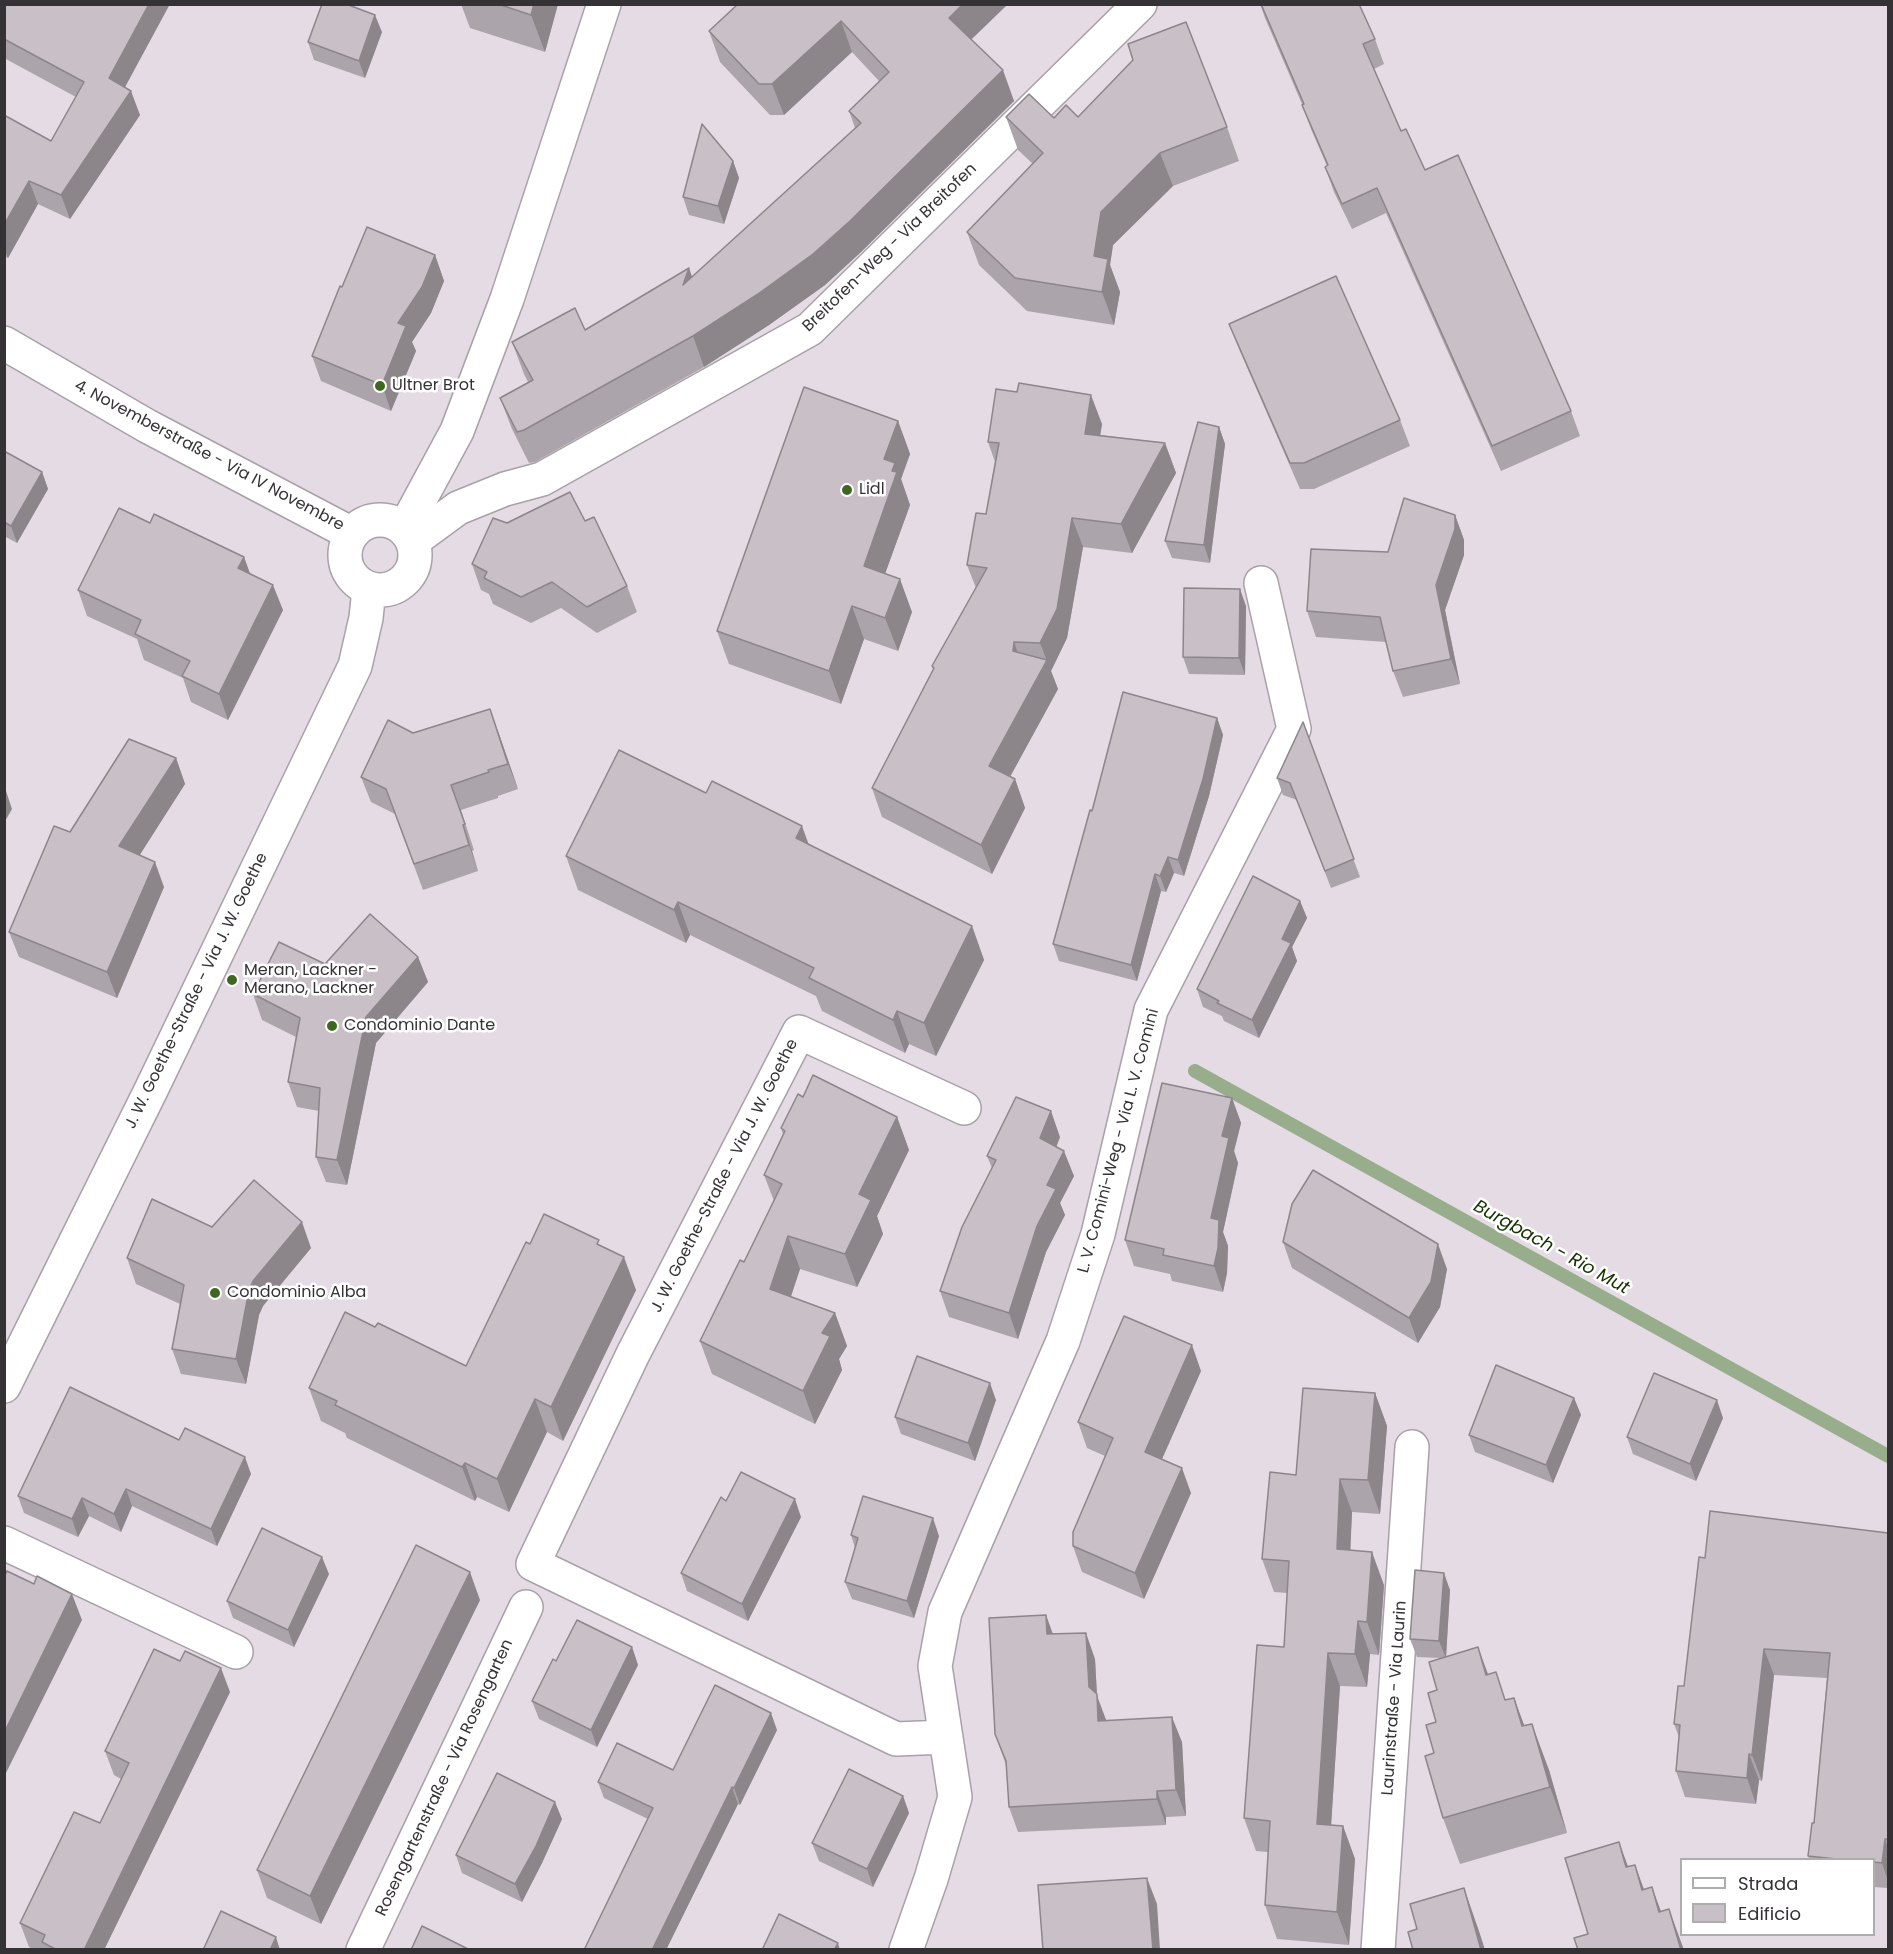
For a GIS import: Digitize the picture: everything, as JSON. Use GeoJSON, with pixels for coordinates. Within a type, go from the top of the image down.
{"type":"FeatureCollection","features":[{"type":"Feature","properties":{"kind":"street"},"geometry":{"type":"LineString","coordinates":[[409,535],[395,523],[383,520],[371,521],[360,526],[352,534],[345,549],[346,566],[354,581],[369,590],[383,591],[396,587],[408,578],[414,566],[416,553],[409,535],[410,518],[457,431],[499,321],[604,4]]}},
{"type":"Feature","properties":{"kind":"street","name":"Breitofen-Weg - Via Breitofen"},"geometry":{"type":"LineString","coordinates":[[409,535],[458,508],[505,489],[542,479],[810,329],[1140,4]]}},
{"type":"Feature","properties":{"kind":"street","name":"4. Novemberstraße - Via IV Novembre"},"geometry":{"type":"LineString","coordinates":[[4,344],[147,426],[352,534]]}},
{"type":"Feature","properties":{"kind":"street","name":"L. V. Comini-Weg - Via L. V. Comini"},"geometry":{"type":"LineString","coordinates":[[906,1950],[931,1879],[955,1797],[935,1666],[945,1612],[1063,1341],[1098,1234],[1151,1010],[1294,729],[1261,583]]}},
{"type":"Feature","properties":{"kind":"street","name":"J. W. Goethe-Straße - Via J. W. Goethe"},"geometry":{"type":"LineString","coordinates":[[4,1386],[151,1089],[355,666],[366,618],[369,590]]}},
{"type":"Feature","properties":{"kind":"street","name":"J. W. Goethe-Straße - Via J. W. Goethe"},"geometry":{"type":"LineString","coordinates":[[946,1737],[896,1739],[533,1564],[633,1354],[799,1032],[964,1108]]}},
{"type":"Feature","properties":{"kind":"street","name":"Laurinstraße - Via Laurin"},"geometry":{"type":"LineString","coordinates":[[1378,1950],[1412,1447]]}},
{"type":"Feature","properties":{"kind":"street"},"geometry":{"type":"LineString","coordinates":[[4,1543],[236,1652]]}},
{"type":"Feature","properties":{"kind":"street","name":"Rosengartenstraße - Via Rosengarten"},"geometry":{"type":"LineString","coordinates":[[363,1950],[526,1606]]}},
{"type":"Feature","properties":{"kind":"building"},"geometry":{"type":"Polygon","coordinates":[[[4,4],[149,4],[109,78],[131,91],[61,195],[29,181],[4,225],[4,115],[51,141],[84,82],[4,39],[4,4]]]}},
{"type":"Feature","properties":{"kind":"building"},"geometry":{"type":"Polygon","coordinates":[[[322,4],[346,4],[375,15],[359,61],[308,42],[322,4]]]}},
{"type":"Feature","properties":{"kind":"building"},"geometry":{"type":"Polygon","coordinates":[[[498,4],[534,4],[531,15],[498,4]]]}},
{"type":"Feature","properties":{"kind":"building"},"geometry":{"type":"Polygon","coordinates":[[[738,4],[963,4],[949,18],[1003,70],[850,221],[813,254],[758,294],[693,336],[517,432],[500,398],[533,380],[512,342],[575,308],[585,330],[689,268],[683,285],[861,123],[849,111],[889,72],[841,21],[772,84],[759,84],[709,31],[738,4]]]}},
{"type":"Feature","properties":{"kind":"building"},"geometry":{"type":"Polygon","coordinates":[[[1261,4],[1359,4],[1375,39],[1363,44],[1401,131],[1406,129],[1425,170],[1458,155],[1571,411],[1492,446],[1377,188],[1342,204],[1325,167],[1328,165],[1302,105],[1304,104],[1261,4]]]}},
{"type":"Feature","properties":{"kind":"building"},"geometry":{"type":"Polygon","coordinates":[[[1186,22],[1227,127],[1160,153],[1101,212],[1094,256],[1108,259],[1102,292],[1015,278],[967,232],[1043,153],[1006,117],[1029,94],[1054,118],[1066,105],[1078,117],[1133,60],[1128,44],[1186,22]]]}},
{"type":"Feature","properties":{"kind":"building"},"geometry":{"type":"Polygon","coordinates":[[[702,124],[733,161],[718,206],[683,197],[702,124]]]}},
{"type":"Feature","properties":{"kind":"building"},"geometry":{"type":"Polygon","coordinates":[[[367,227],[435,255],[422,287],[398,323],[406,326],[382,385],[312,356],[367,227]]]}},
{"type":"Feature","properties":{"kind":"building"},"geometry":{"type":"Polygon","coordinates":[[[1336,276],[1400,420],[1304,463],[1290,463],[1229,324],[1336,276]]]}},
{"type":"Feature","properties":{"kind":"building"},"geometry":{"type":"Polygon","coordinates":[[[1019,383],[1091,395],[1085,434],[1165,443],[1121,524],[1072,518],[1057,609],[1040,643],[1014,642],[1013,651],[1047,660],[989,766],[1015,779],[981,845],[872,788],[934,668],[932,666],[987,568],[967,565],[976,513],[986,514],[999,443],[988,442],[996,389],[1017,392],[1019,383]]]}},
{"type":"Feature","properties":{"kind":"building"},"geometry":{"type":"Polygon","coordinates":[[[804,387],[898,421],[884,459],[895,463],[892,471],[897,472],[864,566],[900,579],[885,618],[852,606],[829,671],[717,631],[804,387]]]}},
{"type":"Feature","properties":{"kind":"building"},"geometry":{"type":"Polygon","coordinates":[[[1198,422],[1219,427],[1204,545],[1165,541],[1198,422]]]}},
{"type":"Feature","properties":{"kind":"building"},"geometry":{"type":"Polygon","coordinates":[[[4,451],[42,472],[11,526],[4,522],[4,451]]]}},
{"type":"Feature","properties":{"kind":"building"},"geometry":{"type":"Polygon","coordinates":[[[570,492],[585,521],[594,517],[627,586],[587,607],[552,582],[521,597],[484,578],[487,572],[472,564],[493,518],[507,523],[570,492]]]}},
{"type":"Feature","properties":{"kind":"building"},"geometry":{"type":"Polygon","coordinates":[[[1404,498],[1455,515],[1455,529],[1436,585],[1451,659],[1393,671],[1380,617],[1307,611],[1311,549],[1388,552],[1404,498]]]}},
{"type":"Feature","properties":{"kind":"building"},"geometry":{"type":"Polygon","coordinates":[[[119,508],[150,523],[154,514],[244,557],[238,568],[273,585],[219,694],[182,676],[190,661],[135,634],[141,620],[78,590],[119,508]]]}},
{"type":"Feature","properties":{"kind":"building"},"geometry":{"type":"Polygon","coordinates":[[[1184,588],[1240,589],[1239,658],[1183,657],[1184,588]]]}},
{"type":"Feature","properties":{"kind":"building"},"geometry":{"type":"Polygon","coordinates":[[[1123,692],[1217,718],[1203,779],[1178,860],[1168,857],[1160,876],[1155,874],[1131,965],[1053,944],[1090,810],[1092,811],[1123,692]]]}},
{"type":"Feature","properties":{"kind":"building"},"geometry":{"type":"Polygon","coordinates":[[[490,709],[508,764],[451,785],[465,824],[463,825],[469,845],[414,864],[386,789],[361,777],[388,720],[413,733],[490,709]]]}},
{"type":"Feature","properties":{"kind":"building"},"geometry":{"type":"Polygon","coordinates":[[[1303,722],[1354,859],[1325,871],[1290,783],[1277,778],[1303,722]]]}},
{"type":"Feature","properties":{"kind":"building"},"geometry":{"type":"Polygon","coordinates":[[[129,739],[176,758],[119,846],[155,862],[107,972],[9,932],[54,826],[70,832],[129,739]]]}},
{"type":"Feature","properties":{"kind":"building"},"geometry":{"type":"Polygon","coordinates":[[[619,750],[706,793],[712,781],[802,826],[796,838],[972,926],[924,1023],[897,1011],[893,1020],[809,978],[814,968],[678,902],[674,910],[566,856],[619,750]]]}},
{"type":"Feature","properties":{"kind":"building"},"geometry":{"type":"Polygon","coordinates":[[[1253,876],[1300,901],[1282,939],[1291,943],[1252,1020],[1217,1003],[1219,1001],[1197,989],[1253,876]]]}},
{"type":"Feature","properties":{"kind":"building","name":"Condominio Dante"},"geometry":{"type":"Polygon","coordinates":[[[370,914],[418,957],[366,1017],[337,1160],[316,1157],[320,1088],[288,1082],[300,1018],[253,994],[279,942],[325,964],[370,914]]]}},
{"type":"Feature","properties":{"kind":"building"},"geometry":{"type":"Polygon","coordinates":[[[813,1075],[897,1117],[859,1194],[871,1200],[845,1254],[788,1236],[770,1289],[835,1313],[822,1333],[830,1336],[803,1391],[700,1341],[740,1260],[744,1262],[782,1184],[764,1175],[785,1131],[781,1128],[798,1094],[803,1097],[813,1075]]]}},
{"type":"Feature","properties":{"kind":"building"},"geometry":{"type":"Polygon","coordinates":[[[1162,1083],[1232,1098],[1222,1136],[1229,1138],[1211,1218],[1219,1220],[1218,1248],[1214,1266],[1163,1255],[1164,1249],[1125,1240],[1162,1083]]]}},
{"type":"Feature","properties":{"kind":"building"},"geometry":{"type":"Polygon","coordinates":[[[1016,1097],[1051,1111],[1040,1138],[1064,1151],[1047,1185],[1056,1189],[1037,1226],[1009,1313],[940,1291],[962,1227],[996,1160],[987,1156],[1016,1097]]]}},
{"type":"Feature","properties":{"kind":"building"},"geometry":{"type":"Polygon","coordinates":[[[1313,1170],[1438,1244],[1431,1282],[1409,1318],[1283,1242],[1292,1204],[1313,1170]]]}},
{"type":"Feature","properties":{"kind":"building","name":"Condominio Alba"},"geometry":{"type":"Polygon","coordinates":[[[254,1180],[302,1222],[253,1281],[249,1290],[236,1359],[172,1349],[184,1285],[127,1258],[152,1199],[212,1227],[254,1180]]]}},
{"type":"Feature","properties":{"kind":"building"},"geometry":{"type":"Polygon","coordinates":[[[544,1214],[599,1240],[597,1244],[624,1257],[551,1407],[535,1399],[497,1479],[465,1463],[462,1467],[335,1405],[337,1401],[309,1388],[345,1312],[375,1327],[378,1323],[466,1366],[526,1242],[530,1244],[544,1214]]]}},
{"type":"Feature","properties":{"kind":"building"},"geometry":{"type":"Polygon","coordinates":[[[1124,1316],[1192,1345],[1145,1452],[1182,1468],[1135,1573],[1073,1546],[1073,1532],[1113,1438],[1078,1422],[1124,1316]]]}},
{"type":"Feature","properties":{"kind":"building"},"geometry":{"type":"Polygon","coordinates":[[[917,1356],[990,1383],[968,1443],[895,1417],[917,1356]]]}},
{"type":"Feature","properties":{"kind":"building"},"geometry":{"type":"Polygon","coordinates":[[[1496,1365],[1574,1398],[1546,1465],[1469,1435],[1496,1365]]]}},
{"type":"Feature","properties":{"kind":"building"},"geometry":{"type":"Polygon","coordinates":[[[1654,1373],[1717,1400],[1690,1464],[1627,1437],[1654,1373]]]}},
{"type":"Feature","properties":{"kind":"building"},"geometry":{"type":"Polygon","coordinates":[[[70,1387],[179,1440],[185,1428],[245,1457],[211,1529],[126,1489],[114,1514],[82,1498],[72,1519],[18,1496],[70,1387]]]}},
{"type":"Feature","properties":{"kind":"building"},"geometry":{"type":"Polygon","coordinates":[[[1303,1388],[1375,1393],[1368,1480],[1340,1479],[1337,1549],[1372,1552],[1367,1622],[1358,1621],[1355,1654],[1328,1653],[1317,1824],[1343,1826],[1337,1912],[1265,1905],[1270,1821],[1244,1818],[1257,1645],[1284,1647],[1289,1561],[1262,1559],[1270,1472],[1296,1475],[1303,1388]]]}},
{"type":"Feature","properties":{"kind":"building"},"geometry":{"type":"Polygon","coordinates":[[[741,1472],[795,1499],[742,1604],[681,1573],[721,1497],[726,1501],[741,1472]]]}},
{"type":"Feature","properties":{"kind":"building"},"geometry":{"type":"Polygon","coordinates":[[[863,1496],[933,1518],[907,1601],[845,1582],[858,1538],[851,1535],[863,1496]]]}},
{"type":"Feature","properties":{"kind":"building"},"geometry":{"type":"Polygon","coordinates":[[[1710,1511],[1888,1533],[1888,1839],[1885,1839],[1882,1863],[1875,1862],[1875,1858],[1808,1856],[1812,1823],[1814,1823],[1830,1653],[1764,1649],[1752,1755],[1749,1754],[1747,1778],[1676,1771],[1680,1725],[1674,1724],[1678,1686],[1684,1686],[1699,1557],[1705,1558],[1710,1511]]]}},
{"type":"Feature","properties":{"kind":"building"},"geometry":{"type":"Polygon","coordinates":[[[262,1528],[322,1557],[288,1630],[227,1601],[262,1528]]]}},
{"type":"Feature","properties":{"kind":"building"},"geometry":{"type":"Polygon","coordinates":[[[416,1545],[470,1572],[310,1896],[257,1870],[416,1545]]]}},
{"type":"Feature","properties":{"kind":"building"},"geometry":{"type":"Polygon","coordinates":[[[1415,1570],[1444,1573],[1439,1641],[1410,1639],[1415,1570]]]}},
{"type":"Feature","properties":{"kind":"building"},"geometry":{"type":"Polygon","coordinates":[[[7,1571],[34,1584],[37,1576],[72,1594],[4,1733],[4,1576],[7,1571]]]}},
{"type":"Feature","properties":{"kind":"building"},"geometry":{"type":"Polygon","coordinates":[[[1046,1615],[1047,1634],[1086,1633],[1089,1687],[1097,1694],[1098,1721],[1172,1717],[1176,1790],[1157,1791],[1157,1799],[1009,1807],[1006,1761],[995,1734],[989,1618],[1046,1615]]]}},
{"type":"Feature","properties":{"kind":"building"},"geometry":{"type":"Polygon","coordinates":[[[577,1620],[632,1647],[591,1730],[532,1701],[553,1659],[556,1661],[577,1620]]]}},
{"type":"Feature","properties":{"kind":"building"},"geometry":{"type":"Polygon","coordinates":[[[1478,1647],[1486,1675],[1496,1672],[1505,1700],[1514,1698],[1522,1726],[1532,1724],[1550,1787],[1443,1818],[1425,1756],[1434,1753],[1426,1725],[1436,1722],[1428,1693],[1437,1690],[1429,1662],[1478,1647]]]}},
{"type":"Feature","properties":{"kind":"building"},"geometry":{"type":"Polygon","coordinates":[[[154,1649],[180,1661],[185,1651],[221,1668],[84,1950],[57,1950],[42,1942],[45,1935],[20,1923],[74,1812],[100,1823],[129,1763],[105,1751],[154,1649]]]}},
{"type":"Feature","properties":{"kind":"building"},"geometry":{"type":"Polygon","coordinates":[[[715,1685],[771,1713],[734,1788],[732,1787],[652,1950],[584,1950],[653,1808],[598,1782],[617,1743],[673,1770],[715,1685]]]}},
{"type":"Feature","properties":{"kind":"building"},"geometry":{"type":"Polygon","coordinates":[[[849,1769],[903,1796],[867,1869],[812,1843],[849,1769]]]}},
{"type":"Feature","properties":{"kind":"building"},"geometry":{"type":"Polygon","coordinates":[[[497,1773],[555,1802],[536,1846],[515,1884],[456,1855],[497,1773]]]}},
{"type":"Feature","properties":{"kind":"building"},"geometry":{"type":"Polygon","coordinates":[[[1619,1842],[1626,1867],[1635,1865],[1642,1890],[1652,1887],[1659,1912],[1669,1909],[1681,1950],[1578,1950],[1574,1938],[1588,1934],[1565,1858],[1619,1842]]]}},
{"type":"Feature","properties":{"kind":"building"},"geometry":{"type":"Polygon","coordinates":[[[1147,1878],[1153,1950],[1043,1950],[1038,1885],[1147,1878]]]}},
{"type":"Feature","properties":{"kind":"building"},"geometry":{"type":"Polygon","coordinates":[[[1464,1888],[1481,1950],[1413,1950],[1408,1932],[1417,1929],[1410,1904],[1464,1888]]]}},
{"type":"Feature","properties":{"kind":"building"},"geometry":{"type":"Polygon","coordinates":[[[221,1911],[276,1937],[270,1950],[203,1950],[221,1911]]]}},
{"type":"Feature","properties":{"kind":"building"},"geometry":{"type":"Polygon","coordinates":[[[779,1914],[838,1943],[834,1950],[762,1950],[779,1914]]]}},
{"type":"Feature","properties":{"kind":"building"},"geometry":{"type":"Polygon","coordinates":[[[422,1926],[470,1950],[411,1950],[422,1926]]]}},
{"type":"Feature","properties":{"kind":"waterway","name":"Burgbach - Rio Mut"},"geometry":{"type":"LineString","coordinates":[[1195,1071],[1888,1456]]}},
{"type":"Feature","properties":{"kind":"place","name":"Ultner Brot"},"geometry":{"type":"Point","coordinates":[380,386]}},
{"type":"Feature","properties":{"kind":"place","name":"Lidl"},"geometry":{"type":"Point","coordinates":[847,490]}},
{"type":"Feature","properties":{"kind":"place","name":"Meran, Lackner - Merano, Lackner"},"geometry":{"type":"Point","coordinates":[232,980]}},
{"type":"Feature","properties":{"kind":"place","name":"Condominio Dante"},"geometry":{"type":"Point","coordinates":[332,1026]}},
{"type":"Feature","properties":{"kind":"place","name":"Condominio Alba"},"geometry":{"type":"Point","coordinates":[215,1293]}}]}
